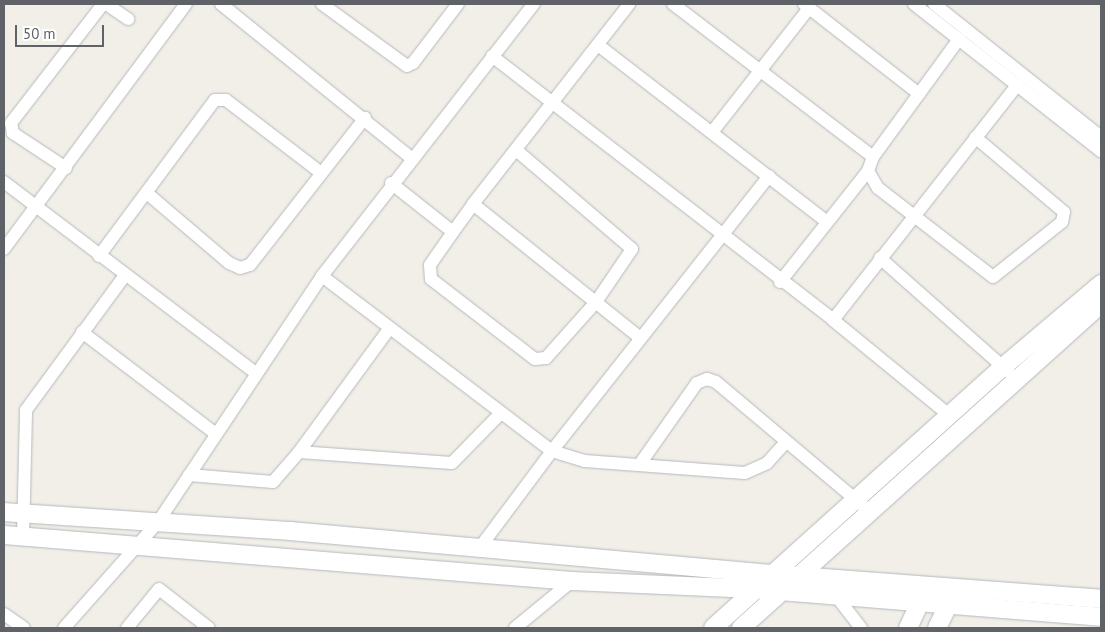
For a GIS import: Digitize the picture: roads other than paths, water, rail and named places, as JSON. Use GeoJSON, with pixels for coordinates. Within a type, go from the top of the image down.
{"type":"FeatureCollection","features":[{"type":"Feature","properties":{"kind":"street"},"geometry":{"type":"LineString","coordinates":[[66,168],[13,132],[11,123],[104,4],[128,19]]}},
{"type":"Feature","properties":{"kind":"street"},"geometry":{"type":"LineString","coordinates":[[4,249],[186,4]]}},
{"type":"Feature","properties":{"kind":"street"},"geometry":{"type":"LineString","coordinates":[[221,4],[365,118],[411,158]]}},
{"type":"Feature","properties":{"kind":"street"},"geometry":{"type":"LineString","coordinates":[[322,4],[407,66],[413,63],[458,4]]}},
{"type":"Feature","properties":{"kind":"street"},"geometry":{"type":"LineString","coordinates":[[64,628],[158,522],[256,372],[322,276],[391,183],[534,4]]}},
{"type":"Feature","properties":{"kind":"street"},"geometry":{"type":"LineString","coordinates":[[516,150],[630,244],[631,256],[596,302],[546,358],[535,359],[431,279],[430,265],[473,204],[629,4]]}},
{"type":"Feature","properties":{"kind":"street"},"geometry":{"type":"LineString","coordinates":[[673,4],[873,157]]}},
{"type":"Feature","properties":{"kind":"street"},"geometry":{"type":"LineString","coordinates":[[914,4],[1101,151]]}},
{"type":"Feature","properties":{"kind":"street"},"geometry":{"type":"LineString","coordinates":[[934,4],[1101,137]]}},
{"type":"Feature","properties":{"kind":"street"},"geometry":{"type":"LineString","coordinates":[[713,131],[761,71],[807,6],[919,94]]}},
{"type":"Feature","properties":{"kind":"street"},"geometry":{"type":"LineString","coordinates":[[780,282],[826,221],[868,171],[873,157],[959,39]]}},
{"type":"Feature","properties":{"kind":"street"},"geometry":{"type":"LineString","coordinates":[[598,45],[713,131],[826,221]]}},
{"type":"Feature","properties":{"kind":"street"},"geometry":{"type":"LineString","coordinates":[[492,56],[722,238],[833,320],[949,415]]}},
{"type":"Feature","properties":{"kind":"street"},"geometry":{"type":"LineString","coordinates":[[833,320],[914,212],[1017,85]]}},
{"type":"Feature","properties":{"kind":"street"},"geometry":{"type":"LineString","coordinates":[[99,256],[220,99],[320,172]]}},
{"type":"Feature","properties":{"kind":"street"},"geometry":{"type":"LineString","coordinates":[[148,194],[229,263],[240,268],[256,260],[320,172],[365,118]]}},
{"type":"Feature","properties":{"kind":"street"},"geometry":{"type":"LineString","coordinates":[[868,171],[878,188],[914,212],[993,277],[1062,222],[1062,208],[975,137]]}},
{"type":"Feature","properties":{"kind":"street"},"geometry":{"type":"LineString","coordinates":[[478,550],[552,450],[722,238],[769,176]]}},
{"type":"Feature","properties":{"kind":"street"},"geometry":{"type":"LineString","coordinates":[[4,182],[99,256],[256,372]]}},
{"type":"Feature","properties":{"kind":"street"},"geometry":{"type":"LineString","coordinates":[[391,183],[453,232]]}},
{"type":"Feature","properties":{"kind":"street"},"geometry":{"type":"LineString","coordinates":[[473,204],[640,338]]}},
{"type":"Feature","properties":{"kind":"street"},"geometry":{"type":"LineString","coordinates":[[880,258],[1018,380]]}},
{"type":"Feature","properties":{"kind":"street"},"geometry":{"type":"LineString","coordinates":[[23,536],[26,410],[125,275]]}},
{"type":"Feature","properties":{"kind":"street"},"geometry":{"type":"LineString","coordinates":[[322,276],[552,450],[586,461],[745,472],[767,463],[786,442]]}},
{"type":"Feature","properties":{"kind":"street"},"geometry":{"type":"LineString","coordinates":[[712,628],[771,574],[858,501],[1004,366],[1101,284]]}},
{"type":"Feature","properties":{"kind":"street"},"geometry":{"type":"LineString","coordinates":[[741,628],[802,577],[1101,304]]}},
{"type":"Feature","properties":{"kind":"street"},"geometry":{"type":"LineString","coordinates":[[189,475],[273,482],[299,452],[389,328]]}},
{"type":"Feature","properties":{"kind":"street"},"geometry":{"type":"LineString","coordinates":[[82,332],[216,434]]}},
{"type":"Feature","properties":{"kind":"street"},"geometry":{"type":"LineString","coordinates":[[640,464],[696,383],[707,379],[716,382],[871,513]]}},
{"type":"Feature","properties":{"kind":"street"},"geometry":{"type":"LineString","coordinates":[[299,452],[452,463],[501,413]]}},
{"type":"Feature","properties":{"kind":"street"},"geometry":{"type":"LineString","coordinates":[[4,512],[158,522],[771,574],[802,577],[833,588],[920,602],[1101,618]]}},
{"type":"Feature","properties":{"kind":"street"},"geometry":{"type":"LineString","coordinates":[[4,535],[572,581],[784,592],[833,588],[1101,599]]}},
{"type":"Feature","properties":{"kind":"street"},"geometry":{"type":"LineString","coordinates":[[515,628],[572,581]]}},
{"type":"Feature","properties":{"kind":"street"},"geometry":{"type":"LineString","coordinates":[[833,588],[861,628]]}},
{"type":"Feature","properties":{"kind":"street"},"geometry":{"type":"LineString","coordinates":[[127,628],[159,589],[209,628]]}},
{"type":"Feature","properties":{"kind":"street"},"geometry":{"type":"LineString","coordinates":[[908,628],[920,602]]}},
{"type":"Feature","properties":{"kind":"street"},"geometry":{"type":"LineString","coordinates":[[937,628],[948,605]]}}]}
